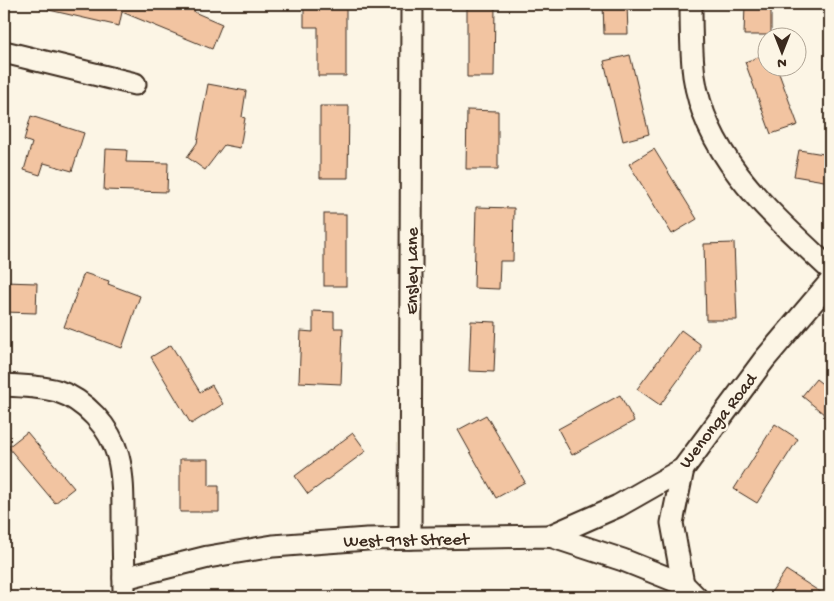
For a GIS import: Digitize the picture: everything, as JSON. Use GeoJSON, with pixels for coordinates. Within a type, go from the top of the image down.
{"type":"FeatureCollection","features":[{"type":"Feature","properties":{"kind":"street","name":"Ensley Lane"},"geometry":{"type":"LineString","coordinates":[[410,538],[412,4]]}},
{"type":"Feature","properties":{"kind":"street"},"geometry":{"type":"LineString","coordinates":[[691,4],[694,77],[711,131],[726,159],[745,184],[774,216],[830,269]]}},
{"type":"Feature","properties":{"kind":"street"},"geometry":{"type":"LineString","coordinates":[[4,52],[135,84]]}},
{"type":"Feature","properties":{"kind":"street","name":"Wenonga Road"},"geometry":{"type":"LineString","coordinates":[[550,536],[618,506],[683,469],[764,360],[830,282]]}},
{"type":"Feature","properties":{"kind":"street"},"geometry":{"type":"LineString","coordinates":[[4,385],[30,386],[57,392],[77,401],[97,418],[108,433],[118,456],[122,490],[124,588]]}},
{"type":"Feature","properties":{"kind":"street"},"geometry":{"type":"LineString","coordinates":[[683,469],[672,523],[690,591]]}},
{"type":"Feature","properties":{"kind":"street","name":"West 91st Street"},"geometry":{"type":"LineString","coordinates":[[124,588],[208,557],[273,546],[329,541],[410,538],[550,536],[623,560],[690,591]]}},
{"type":"Feature","properties":{"kind":"building"},"geometry":{"type":"Polygon","coordinates":[[[50,4],[197,4],[194,12],[222,24],[212,49],[122,12],[119,26],[49,10],[50,4]]]}},
{"type":"Feature","properties":{"kind":"building"},"geometry":{"type":"Polygon","coordinates":[[[304,4],[346,4],[346,76],[318,76],[318,27],[304,27],[304,4]]]}},
{"type":"Feature","properties":{"kind":"building"},"geometry":{"type":"Polygon","coordinates":[[[467,4],[495,4],[494,77],[467,77],[467,4]]]}},
{"type":"Feature","properties":{"kind":"building"},"geometry":{"type":"Polygon","coordinates":[[[603,4],[627,4],[628,34],[604,34],[603,4]]]}},
{"type":"Feature","properties":{"kind":"building"},"geometry":{"type":"Polygon","coordinates":[[[745,4],[771,4],[771,28],[756,28],[756,35],[744,35],[745,4]]]}},
{"type":"Feature","properties":{"kind":"building"},"geometry":{"type":"Polygon","coordinates":[[[630,55],[649,134],[623,141],[604,61],[630,55]]]}},
{"type":"Feature","properties":{"kind":"building"},"geometry":{"type":"Polygon","coordinates":[[[756,58],[756,78],[781,78],[798,125],[771,134],[745,62],[756,58]]]}},
{"type":"Feature","properties":{"kind":"building"},"geometry":{"type":"Polygon","coordinates":[[[208,84],[246,91],[242,117],[245,118],[240,148],[224,145],[205,170],[187,157],[197,143],[208,84]]]}},
{"type":"Feature","properties":{"kind":"building"},"geometry":{"type":"Polygon","coordinates":[[[320,106],[349,106],[348,178],[320,178],[320,106]]]}},
{"type":"Feature","properties":{"kind":"building"},"geometry":{"type":"Polygon","coordinates":[[[467,110],[498,111],[498,169],[466,169],[467,110]]]}},
{"type":"Feature","properties":{"kind":"building"},"geometry":{"type":"Polygon","coordinates":[[[31,116],[84,133],[72,171],[44,163],[40,175],[24,170],[32,143],[24,140],[31,116]]]}},
{"type":"Feature","properties":{"kind":"building"},"geometry":{"type":"Polygon","coordinates":[[[106,149],[127,150],[126,162],[168,163],[167,192],[104,190],[106,149]]]}},
{"type":"Feature","properties":{"kind":"building"},"geometry":{"type":"Polygon","coordinates":[[[654,149],[697,219],[672,234],[629,164],[654,149]]]}},
{"type":"Feature","properties":{"kind":"building"},"geometry":{"type":"Polygon","coordinates":[[[799,150],[830,155],[830,182],[794,176],[799,150]]]}},
{"type":"Feature","properties":{"kind":"building"},"geometry":{"type":"Polygon","coordinates":[[[476,207],[514,208],[513,261],[500,261],[499,289],[474,288],[476,207]]]}},
{"type":"Feature","properties":{"kind":"building"},"geometry":{"type":"Polygon","coordinates":[[[324,214],[346,214],[346,286],[324,286],[324,214]]]}},
{"type":"Feature","properties":{"kind":"building"},"geometry":{"type":"Polygon","coordinates":[[[734,243],[737,320],[706,320],[704,244],[734,243]]]}},
{"type":"Feature","properties":{"kind":"building"},"geometry":{"type":"Polygon","coordinates":[[[84,273],[109,281],[108,284],[140,296],[122,348],[64,327],[84,273]]]}},
{"type":"Feature","properties":{"kind":"building"},"geometry":{"type":"Polygon","coordinates":[[[4,282],[37,283],[36,313],[4,312],[4,282]]]}},
{"type":"Feature","properties":{"kind":"building"},"geometry":{"type":"Polygon","coordinates":[[[313,311],[334,312],[334,328],[343,328],[341,384],[299,382],[301,331],[313,332],[313,311]]]}},
{"type":"Feature","properties":{"kind":"building"},"geometry":{"type":"Polygon","coordinates":[[[471,321],[496,322],[494,372],[469,371],[471,321]]]}},
{"type":"Feature","properties":{"kind":"building"},"geometry":{"type":"Polygon","coordinates":[[[681,330],[700,344],[700,350],[660,405],[637,389],[681,330]]]}},
{"type":"Feature","properties":{"kind":"building"},"geometry":{"type":"Polygon","coordinates":[[[171,345],[200,392],[212,385],[223,404],[191,424],[151,357],[171,345]]]}},
{"type":"Feature","properties":{"kind":"building"},"geometry":{"type":"Polygon","coordinates":[[[816,379],[830,390],[830,419],[802,396],[816,379]]]}},
{"type":"Feature","properties":{"kind":"building"},"geometry":{"type":"Polygon","coordinates":[[[620,395],[634,421],[572,455],[558,429],[620,395]]]}},
{"type":"Feature","properties":{"kind":"building"},"geometry":{"type":"Polygon","coordinates":[[[486,415],[525,482],[496,498],[458,430],[486,415]]]}},
{"type":"Feature","properties":{"kind":"building"},"geometry":{"type":"Polygon","coordinates":[[[775,424],[798,439],[757,503],[734,489],[775,424]]]}},
{"type":"Feature","properties":{"kind":"building"},"geometry":{"type":"Polygon","coordinates":[[[27,432],[74,488],[55,503],[8,447],[27,432]]]}},
{"type":"Feature","properties":{"kind":"building"},"geometry":{"type":"Polygon","coordinates":[[[353,433],[366,451],[308,494],[295,476],[353,433]]]}},
{"type":"Feature","properties":{"kind":"building"},"geometry":{"type":"Polygon","coordinates":[[[180,459],[209,459],[209,486],[219,486],[219,512],[180,512],[180,459]]]}},
{"type":"Feature","properties":{"kind":"building"},"geometry":{"type":"Polygon","coordinates":[[[786,570],[828,597],[768,597],[786,570]]]}}]}
